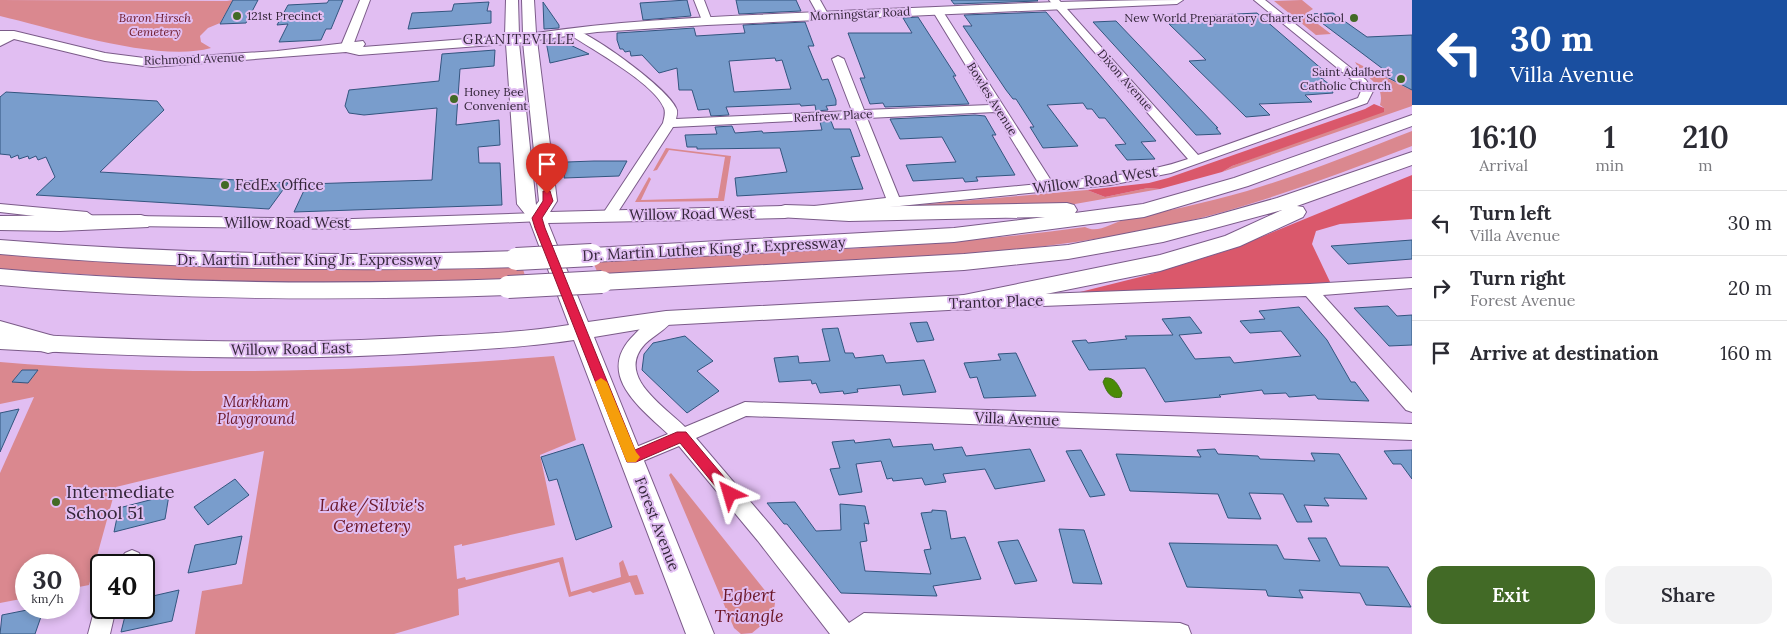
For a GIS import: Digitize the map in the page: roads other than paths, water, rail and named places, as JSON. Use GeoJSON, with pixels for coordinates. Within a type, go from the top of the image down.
{"type":"FeatureCollection","features":[{"type":"Feature","properties":{"kind":"highway","name":"Dr. Martin Luther King Jr. Expressway"},"geometry":{"type":"LineString","coordinates":[[0,247],[136,258],[353,263],[516,259],[910,238],[1004,231],[1144,210],[1292,165],[1412,120]]}},
{"type":"Feature","properties":{"kind":"highway","name":"Dr. Martin Luther King Jr. Expressway"},"geometry":{"type":"LineString","coordinates":[[0,277],[57,282],[234,290],[336,292],[508,287],[964,262],[1087,249],[1163,235],[1222,221],[1411,159]]}},
{"type":"Feature","properties":{"kind":"highway"},"geometry":{"type":"LineString","coordinates":[[967,302],[1109,276],[1206,250],[1244,236],[1411,159]]}},
{"type":"Feature","properties":{"kind":"highway"},"geometry":{"type":"LineString","coordinates":[[785,212],[849,214],[1088,209],[1205,192]]}},
{"type":"Feature","properties":{"kind":"highway"},"geometry":{"type":"LineString","coordinates":[[0,223],[142,222]]}},
{"type":"Feature","properties":{"kind":"highway"},"geometry":{"type":"LineString","coordinates":[[0,330],[48,344]]}},
{"type":"Feature","properties":{"kind":"main road","name":"Forest Avenue"},"geometry":{"type":"LineString","coordinates":[[512,0],[517,36],[526,204],[537,218],[700,634]]}},
{"type":"Feature","properties":{"kind":"main road","name":"Forest Avenue"},"geometry":{"type":"LineString","coordinates":[[517,36],[528,0]]}},
{"type":"Feature","properties":{"kind":"main road","name":"Morningstar Road"},"geometry":{"type":"LineString","coordinates":[[573,32],[707,21],[824,16],[942,7],[1056,2],[1177,0]]}},
{"type":"Feature","properties":{"kind":"main road","name":"Richmond Avenue"},"geometry":{"type":"LineString","coordinates":[[0,25],[14,28],[7,35]]}},
{"type":"Feature","properties":{"kind":"main road","name":"Richmond Avenue"},"geometry":{"type":"LineString","coordinates":[[7,35],[105,57],[152,63],[213,61],[346,48],[359,52],[573,32]]}},
{"type":"Feature","properties":{"kind":"main road","name":"Willow Road West"},"geometry":{"type":"LineString","coordinates":[[537,218],[785,212]]}},
{"type":"Feature","properties":{"kind":"main road","name":"Trantor Place"},"geometry":{"type":"LineString","coordinates":[[581,330],[666,318],[967,302]]}},
{"type":"Feature","properties":{"kind":"main road","name":"Willow Road East"},"geometry":{"type":"LineString","coordinates":[[0,341],[160,349],[313,350],[472,343],[536,338],[581,330]]}},
{"type":"Feature","properties":{"kind":"street"},"geometry":{"type":"LineString","coordinates":[[346,48],[364,0]]}},
{"type":"Feature","properties":{"kind":"street"},"geometry":{"type":"LineString","coordinates":[[699,0],[707,21]]}},
{"type":"Feature","properties":{"kind":"street"},"geometry":{"type":"LineString","coordinates":[[815,0],[824,16]]}},
{"type":"Feature","properties":{"kind":"street","name":"Willow Road West"},"geometry":{"type":"LineString","coordinates":[[785,212],[1132,178],[1196,160],[1358,104],[1367,95],[1366,86],[1356,76],[1260,0]]}},
{"type":"Feature","properties":{"kind":"street","name":"Dixon Avenue"},"geometry":{"type":"LineString","coordinates":[[1056,2],[1196,160]]}},
{"type":"Feature","properties":{"kind":"street","name":"Bowles Avenue"},"geometry":{"type":"LineString","coordinates":[[942,7],[997,108],[1048,187]]}},
{"type":"Feature","properties":{"kind":"street"},"geometry":{"type":"LineString","coordinates":[[573,32],[658,92],[669,106],[669,123],[609,216]]}},
{"type":"Feature","properties":{"kind":"street"},"geometry":{"type":"LineString","coordinates":[[0,43],[7,35]]}},
{"type":"Feature","properties":{"kind":"street"},"geometry":{"type":"LineString","coordinates":[[838,59],[894,202]]}},
{"type":"Feature","properties":{"kind":"street","name":"Renfrew Place"},"geometry":{"type":"LineString","coordinates":[[669,123],[997,108]]}},
{"type":"Feature","properties":{"kind":"street","name":"Willow Road West"},"geometry":{"type":"LineString","coordinates":[[0,208],[142,222],[353,224],[537,218]]}},
{"type":"Feature","properties":{"kind":"street","name":"Trantor Place"},"geometry":{"type":"LineString","coordinates":[[967,302],[1310,290],[1412,283]]}},
{"type":"Feature","properties":{"kind":"street"},"geometry":{"type":"LineString","coordinates":[[1310,290],[1412,404]]}},
{"type":"Feature","properties":{"kind":"street"},"geometry":{"type":"LineString","coordinates":[[666,318],[635,344],[629,353],[626,367],[627,375],[637,391],[682,436],[844,634]]}},
{"type":"Feature","properties":{"kind":"street","name":"Villa Avenue"},"geometry":{"type":"LineString","coordinates":[[631,458],[745,409],[1412,432]]}},
{"type":"Feature","properties":{"kind":"street"},"geometry":{"type":"LineString","coordinates":[[99,634],[102,619]]}},
{"type":"Feature","properties":{"kind":"street"},"geometry":{"type":"LineString","coordinates":[[854,634],[864,624],[1180,634]]}},
{"type":"Feature","properties":{"kind":"place","name":"121st Precinct"},"geometry":{"type":"Point","coordinates":[237,16]}},
{"type":"Feature","properties":{"kind":"place","name":"New World Preparatory Charter School"},"geometry":{"type":"Point","coordinates":[1354,18]}},
{"type":"Feature","properties":{"kind":"place","name":"Saint Adalbert Catholic Church"},"geometry":{"type":"Point","coordinates":[1401,79]}},
{"type":"Feature","properties":{"kind":"place","name":"Honey Bee Convenient"},"geometry":{"type":"Point","coordinates":[454,99]}},
{"type":"Feature","properties":{"kind":"place","name":"FedEx Office"},"geometry":{"type":"Point","coordinates":[225,185]}},
{"type":"Feature","properties":{"kind":"place","name":"Intermediate School 51"},"geometry":{"type":"Point","coordinates":[56,502]}},
{"type":"Feature","properties":{"kind":"district","name":"GRANITEVILLE"},"geometry":{"type":"Point","coordinates":[519,39]}},
{"type":"Feature","properties":{"kind":"park label","name":"Baron Hirsch Cemetery"},"geometry":{"type":"Point","coordinates":[155,25]}},
{"type":"Feature","properties":{"kind":"park label","name":"Markham Playground"},"geometry":{"type":"Point","coordinates":[256,410]}},
{"type":"Feature","properties":{"kind":"park label","name":"Lake/Silvie's Cemetery"},"geometry":{"type":"Point","coordinates":[372,515]}},
{"type":"Feature","properties":{"kind":"park label","name":"Egbert Triangle"},"geometry":{"type":"Point","coordinates":[749,605]}}]}
